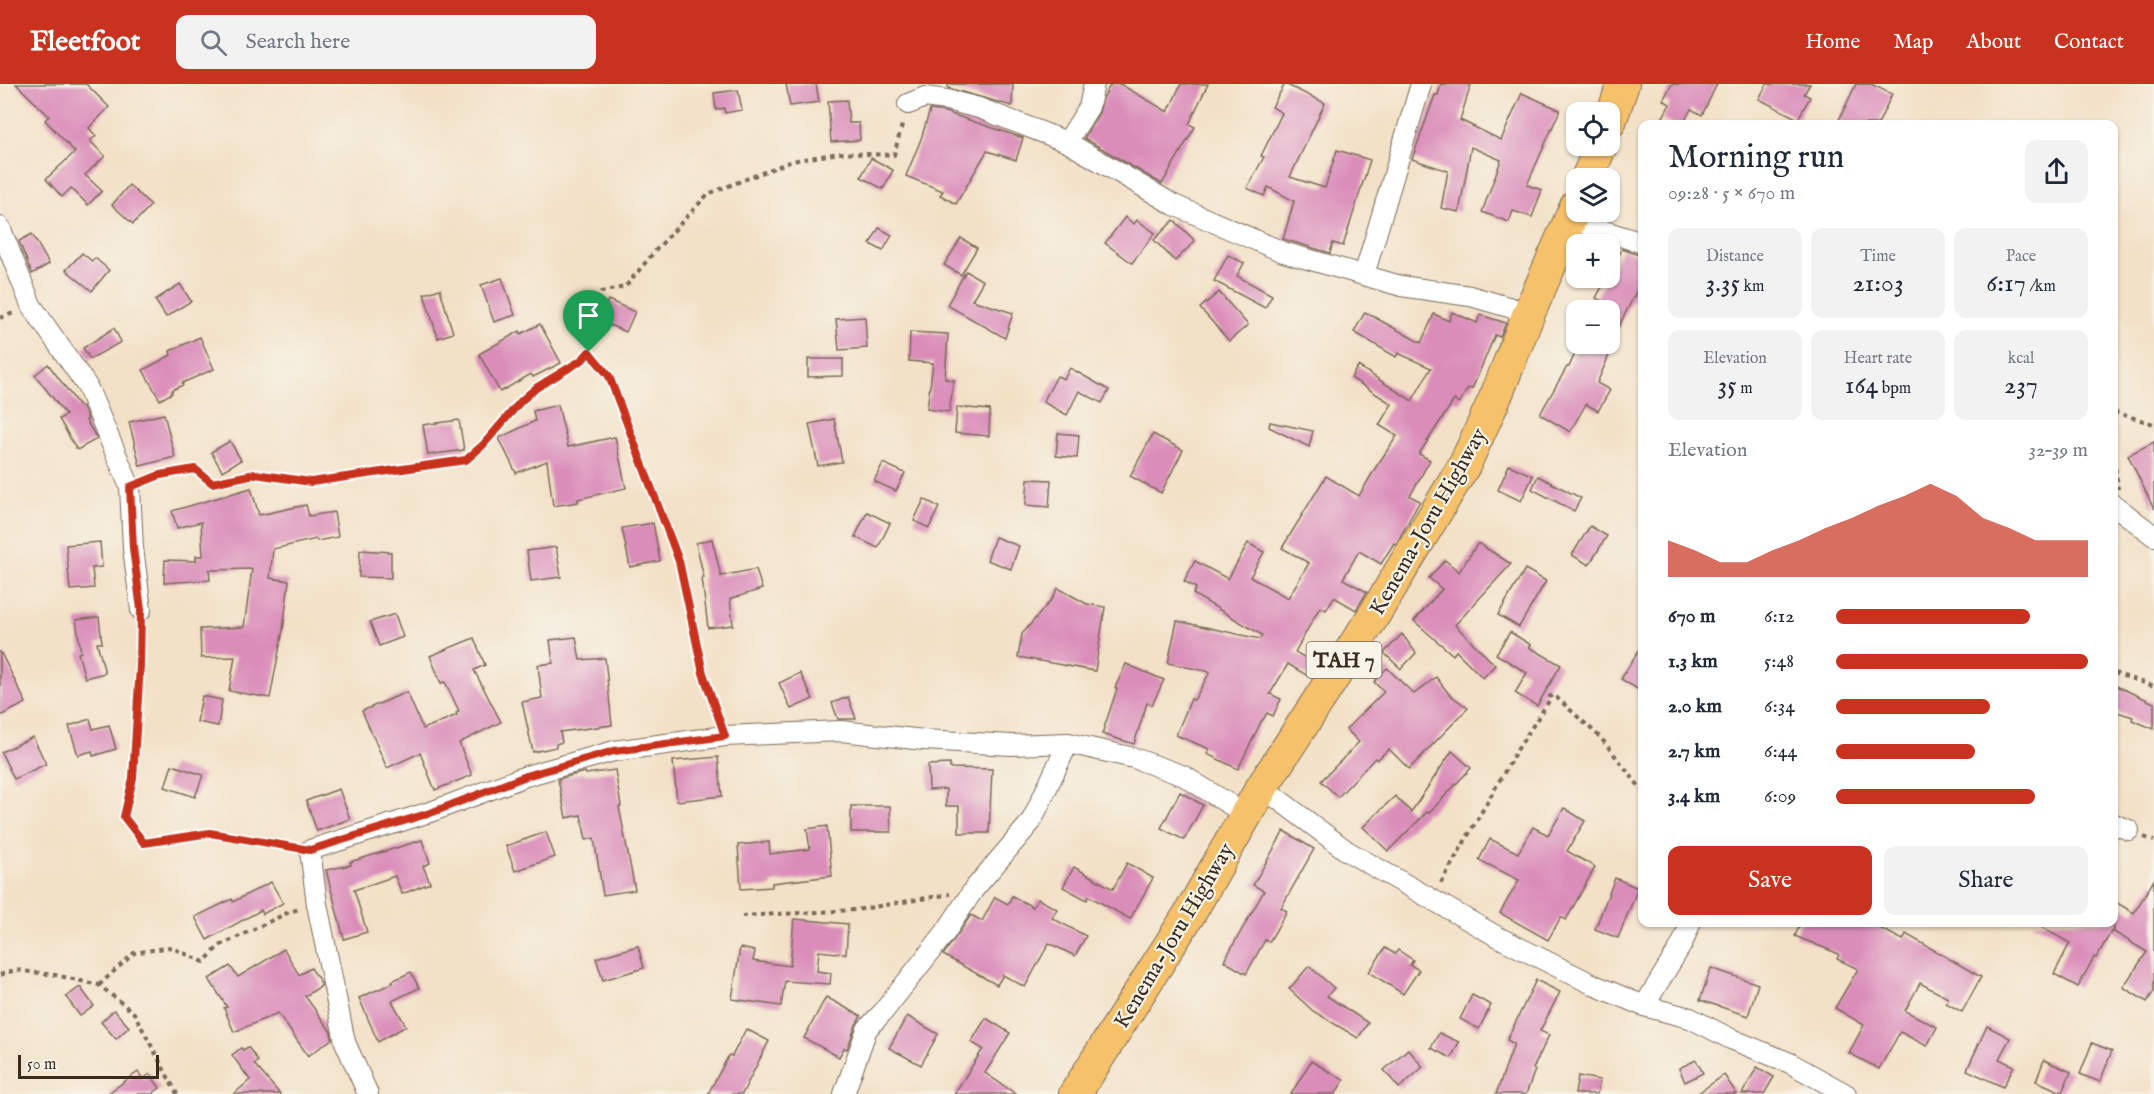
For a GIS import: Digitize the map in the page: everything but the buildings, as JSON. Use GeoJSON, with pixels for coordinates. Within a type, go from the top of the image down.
{"type":"FeatureCollection","features":[{"type":"Feature","properties":{"kind":"highway"},"geometry":{"type":"LineString","coordinates":[[1617,102],[1623,84]]}},
{"type":"Feature","properties":{"kind":"highway","name":"Kenema-Joru Highway"},"geometry":{"type":"LineString","coordinates":[[1075,1094],[1190,913],[1245,814],[1374,615],[1465,464],[1570,222]]}},
{"type":"Feature","properties":{"kind":"street"},"geometry":{"type":"LineString","coordinates":[[1067,142],[1089,107],[1094,84]]}},
{"type":"Feature","properties":{"kind":"street"},"geometry":{"type":"LineString","coordinates":[[1364,275],[1421,84]]}},
{"type":"Feature","properties":{"kind":"street"},"geometry":{"type":"LineString","coordinates":[[908,104],[925,97],[947,100],[979,108],[1067,142],[1174,205],[1283,252],[1401,286],[1470,296],[1529,313]]}},
{"type":"Feature","properties":{"kind":"street"},"geometry":{"type":"LineString","coordinates":[[1594,222],[1638,241]]}},
{"type":"Feature","properties":{"kind":"street"},"geometry":{"type":"LineString","coordinates":[[0,227],[31,306],[87,386],[130,487],[133,548],[141,610]]}},
{"type":"Feature","properties":{"kind":"street"},"geometry":{"type":"LineString","coordinates":[[2118,508],[2154,536]]}},
{"type":"Feature","properties":{"kind":"street"},"geometry":{"type":"LineString","coordinates":[[368,1094],[345,1042],[317,904],[310,850],[433,812],[526,776],[614,751],[725,736],[841,731],[989,744],[1068,743],[1134,758],[1184,776],[1245,814]]}},
{"type":"Feature","properties":{"kind":"street"},"geometry":{"type":"LineString","coordinates":[[844,1094],[867,1029],[945,933],[974,890],[1031,822],[1068,743]]}},
{"type":"Feature","properties":{"kind":"street"},"geometry":{"type":"LineString","coordinates":[[1262,787],[1347,851],[1498,938],[1593,985],[1644,1006],[1690,1018],[1731,1040],[1790,1063],[1846,1094]]}},
{"type":"Feature","properties":{"kind":"street"},"geometry":{"type":"LineString","coordinates":[[1644,1006],[1682,944],[1689,927]]}},
{"type":"Feature","properties":{"kind":"path"},"geometry":{"type":"LineString","coordinates":[[130,487],[160,475],[195,469],[212,483],[255,474],[311,482],[466,460],[536,388],[582,360],[589,352],[592,305],[601,292],[626,287],[708,194],[792,161],[839,153],[894,155],[908,104]]}},
{"type":"Feature","properties":{"kind":"path"},"geometry":{"type":"LineString","coordinates":[[589,352],[609,376],[679,561],[703,673],[725,736]]}},
{"type":"Feature","properties":{"kind":"path"},"geometry":{"type":"LineString","coordinates":[[2118,413],[2154,424]]}},
{"type":"Feature","properties":{"kind":"path"},"geometry":{"type":"LineString","coordinates":[[141,610],[133,778],[124,817],[144,843],[210,833],[310,850]]}},
{"type":"Feature","properties":{"kind":"path"},"geometry":{"type":"LineString","coordinates":[[2118,674],[2154,686]]}},
{"type":"Feature","properties":{"kind":"path"},"geometry":{"type":"LineString","coordinates":[[1431,899],[1517,750],[1549,701],[1548,697],[1554,695],[1601,738],[1638,785]]}},
{"type":"Feature","properties":{"kind":"path"},"geometry":{"type":"LineString","coordinates":[[742,916],[856,910],[974,890]]}},
{"type":"Feature","properties":{"kind":"path"},"geometry":{"type":"LineString","coordinates":[[99,985],[134,953],[170,947],[204,962],[219,946],[287,913],[317,904]]}},
{"type":"Feature","properties":{"kind":"path"},"geometry":{"type":"LineString","coordinates":[[0,975],[15,969],[99,985],[134,1013],[177,1094]]}},
{"type":"Feature","properties":{"kind":"route"},"geometry":{"type":"LineString","coordinates":[[589,352],[609,376],[679,561],[703,673],[725,736],[614,751],[526,776],[433,812],[310,850],[210,833],[144,843],[124,817],[133,778],[141,610],[133,548],[130,487],[160,475],[195,469],[212,483],[255,474],[311,482],[466,460],[483,445],[521,401],[536,388],[582,360],[589,352]]}}]}
